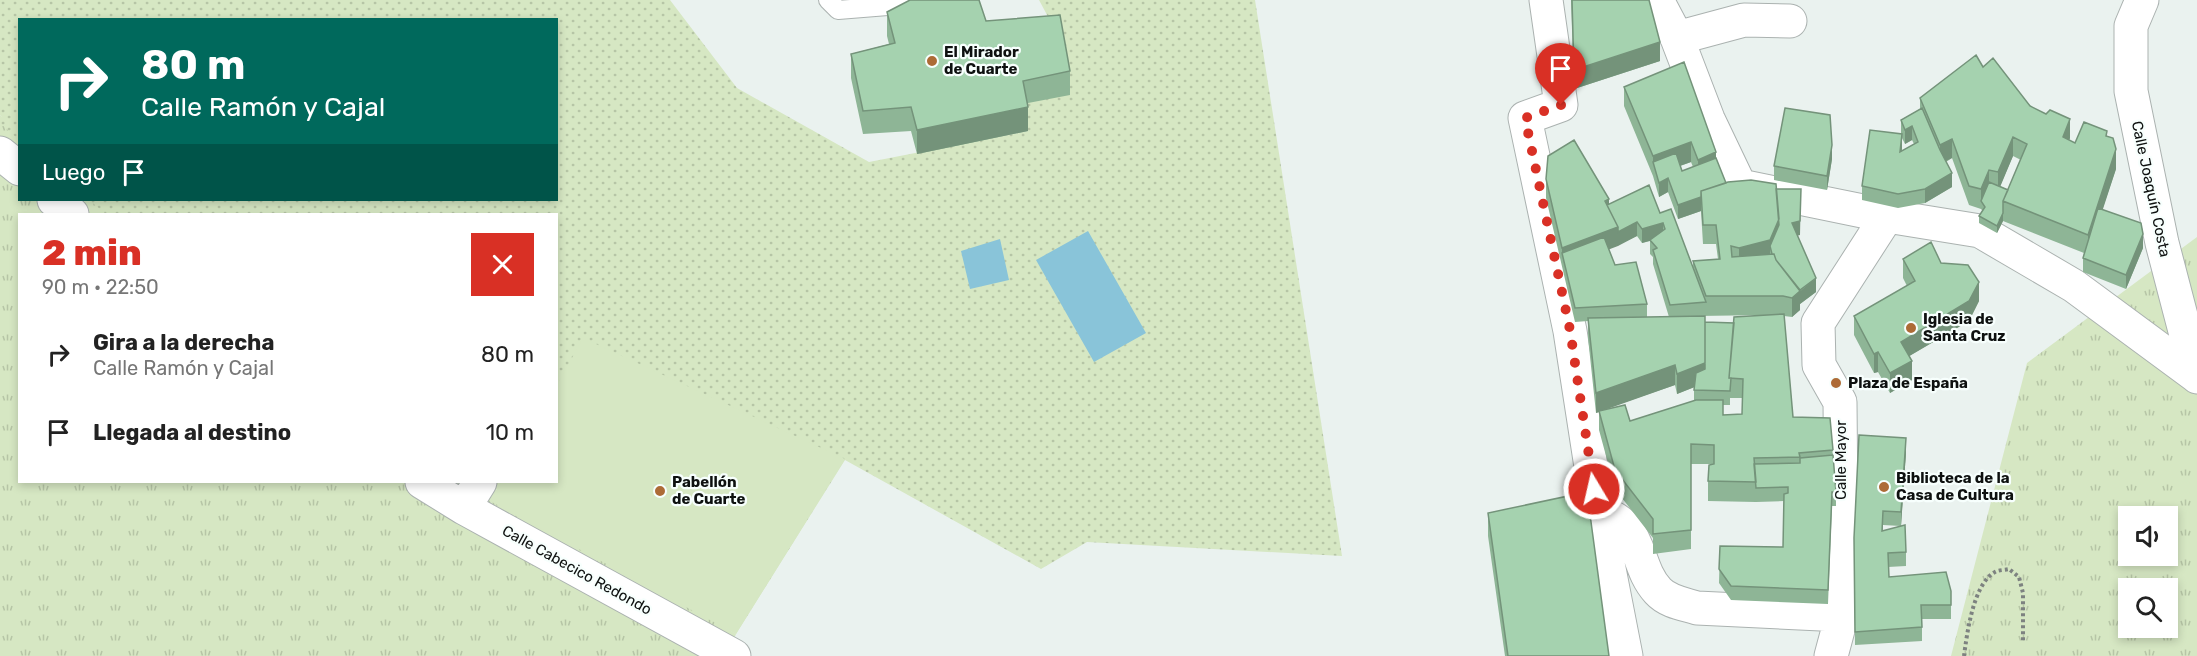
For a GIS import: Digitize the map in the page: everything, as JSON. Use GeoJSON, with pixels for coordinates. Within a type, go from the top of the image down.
{"type":"FeatureCollection","features":[{"type":"Feature","properties":{"kind":"street"},"geometry":{"type":"LineString","coordinates":[[1546,0],[1561,105],[1525,118],[1570,330],[1598,512],[1626,656]]}},
{"type":"Feature","properties":{"kind":"street"},"geometry":{"type":"LineString","coordinates":[[1657,0],[1677,38],[1708,119],[1740,186],[1887,216],[1980,231],[2074,286],[2196,377]]}},
{"type":"Feature","properties":{"kind":"street","name":"Calle Joaquín Costa"},"geometry":{"type":"LineString","coordinates":[[2142,0],[2131,26],[2131,91],[2162,243],[2196,377]]}},
{"type":"Feature","properties":{"kind":"street"},"geometry":{"type":"LineString","coordinates":[[1677,38],[1744,20],[1790,21]]}},
{"type":"Feature","properties":{"kind":"street"},"geometry":{"type":"LineString","coordinates":[[0,153],[18,167]]}},
{"type":"Feature","properties":{"kind":"street"},"geometry":{"type":"LineString","coordinates":[[55,201],[71,213]]}},
{"type":"Feature","properties":{"kind":"street","name":"Calle Mayor"},"geometry":{"type":"LineString","coordinates":[[1831,656],[1842,615],[1840,402],[1819,365],[1818,323],[1887,216]]}},
{"type":"Feature","properties":{"kind":"street"},"geometry":{"type":"LineString","coordinates":[[1570,330],[1603,330]]}},
{"type":"Feature","properties":{"kind":"street","name":"Calle Cabecico Redondo"},"geometry":{"type":"LineString","coordinates":[[426,483],[472,495],[734,656]]}},
{"type":"Feature","properties":{"kind":"street"},"geometry":{"type":"LineString","coordinates":[[1598,512],[1610,515],[1632,535],[1645,570],[1659,592],[1675,602],[1697,608],[1842,615]]}},
{"type":"Feature","properties":{"kind":"lane"},"geometry":{"type":"LineString","coordinates":[[828,0],[838,10],[900,5],[909,0]]}},
{"type":"Feature","properties":{"kind":"path"},"geometry":{"type":"LineString","coordinates":[[1964,656],[1970,615],[1980,589],[1994,572],[2009,569],[2019,577],[2023,593],[2022,642]]}},
{"type":"Feature","properties":{"kind":"green space"},"geometry":{"type":"Polygon","coordinates":[[[0,0],[670,0],[737,88],[869,162],[1028,131],[1023,104],[1060,39],[1039,0],[1255,0],[1342,556],[1087,542],[1041,569],[845,460],[736,634],[486,483],[558,483],[558,213],[105,213],[90,201],[558,201],[558,18],[18,18],[18,139],[0,123],[2,117],[0,115],[0,0]]]}},
{"type":"Feature","properties":{"kind":"green space"},"geometry":{"type":"Polygon","coordinates":[[[0,115],[18,131],[18,201],[98,201],[113,213],[18,213],[18,483],[486,483],[736,634],[727,656],[0,656],[0,115]]]}},
{"type":"Feature","properties":{"kind":"green space"},"geometry":{"type":"Polygon","coordinates":[[[2197,237],[2197,656],[1951,656],[2027,363],[2197,237]]]}},
{"type":"Feature","properties":{"kind":"green space","name":"Pabellón de Cuarte"},"geometry":{"type":"Polygon","coordinates":[[[583,338],[845,459],[736,634],[490,501],[501,483],[558,483],[558,383],[583,338]]]}},
{"type":"Feature","properties":{"kind":"water"},"geometry":{"type":"Polygon","coordinates":[[[1088,231],[1146,333],[1094,362],[1036,260],[1088,231]]]}},
{"type":"Feature","properties":{"kind":"water"},"geometry":{"type":"Polygon","coordinates":[[[1000,239],[1009,280],[970,289],[961,251],[1000,239]]]}},
{"type":"Feature","properties":{"kind":"building"},"geometry":{"type":"Polygon","coordinates":[[[910,0],[979,0],[986,21],[1060,15],[1070,71],[1023,81],[1028,107],[917,130],[911,107],[863,111],[851,54],[895,43],[887,12],[910,0]]]}},
{"type":"Feature","properties":{"kind":"building"},"geometry":{"type":"Polygon","coordinates":[[[1572,0],[1649,0],[1660,42],[1574,70],[1572,0]]]}},
{"type":"Feature","properties":{"kind":"building"},"geometry":{"type":"Polygon","coordinates":[[[1976,55],[1983,67],[1993,58],[2030,106],[2046,114],[2050,110],[2070,119],[2063,137],[2075,143],[2084,122],[2107,131],[2106,136],[2113,138],[2116,149],[2088,235],[2003,201],[2027,144],[2013,137],[1998,172],[1989,170],[1981,189],[1969,186],[1952,139],[1940,145],[1920,98],[1976,55]]]}},
{"type":"Feature","properties":{"kind":"building"},"geometry":{"type":"Polygon","coordinates":[[[1684,62],[1716,152],[1698,160],[1691,142],[1653,156],[1624,87],[1684,62]]]}},
{"type":"Feature","properties":{"kind":"building"},"geometry":{"type":"Polygon","coordinates":[[[1785,108],[1830,115],[1832,145],[1827,176],[1774,166],[1785,108]]]}},
{"type":"Feature","properties":{"kind":"building"},"geometry":{"type":"Polygon","coordinates":[[[1922,108],[1952,173],[1925,189],[1898,194],[1862,186],[1870,130],[1902,134],[1900,152],[1918,142],[1912,126],[1905,130],[1901,120],[1922,108]]]}},
{"type":"Feature","properties":{"kind":"building"},"geometry":{"type":"Polygon","coordinates":[[[1574,140],[1609,199],[1605,201],[1618,227],[1562,248],[1546,179],[1548,156],[1574,140]]]}},
{"type":"Feature","properties":{"kind":"building"},"geometry":{"type":"Polygon","coordinates":[[[1676,153],[1682,171],[1716,158],[1726,183],[1701,191],[1701,197],[1678,205],[1668,178],[1659,183],[1653,162],[1676,153]]]}},
{"type":"Feature","properties":{"kind":"building"},"geometry":{"type":"Polygon","coordinates":[[[1751,180],[1776,184],[1779,219],[1770,240],[1739,248],[1731,246],[1732,257],[1774,254],[1776,260],[1800,291],[1792,298],[1706,296],[1693,261],[1720,259],[1716,225],[1703,225],[1701,191],[1728,182],[1751,180]]]}},
{"type":"Feature","properties":{"kind":"building"},"geometry":{"type":"Polygon","coordinates":[[[1989,182],[2008,190],[2003,201],[2003,213],[1997,226],[1979,216],[1985,207],[1981,201],[1989,182]]]}},
{"type":"Feature","properties":{"kind":"building"},"geometry":{"type":"Polygon","coordinates":[[[1649,185],[1660,213],[1671,209],[1706,302],[1670,305],[1653,250],[1657,248],[1650,240],[1665,229],[1663,223],[1642,229],[1637,222],[1618,232],[1618,227],[1607,205],[1649,185]]]}},
{"type":"Feature","properties":{"kind":"building"},"geometry":{"type":"Polygon","coordinates":[[[1776,189],[1801,189],[1800,221],[1792,223],[1816,278],[1800,290],[1776,260],[1770,246],[1779,225],[1776,189]]]}},
{"type":"Feature","properties":{"kind":"building"},"geometry":{"type":"Polygon","coordinates":[[[2098,208],[2141,223],[2143,234],[2126,275],[2083,258],[2098,208]]]}},
{"type":"Feature","properties":{"kind":"building"},"geometry":{"type":"Polygon","coordinates":[[[1604,237],[1615,265],[1636,262],[1647,304],[1575,308],[1562,253],[1604,237]]]}},
{"type":"Feature","properties":{"kind":"building","name":"Iglesia de Santa Cruz"},"geometry":{"type":"Polygon","coordinates":[[[1931,242],[1941,263],[1968,265],[1979,282],[1969,301],[1901,342],[1912,361],[1890,373],[1878,352],[1874,354],[1854,316],[1915,281],[1903,259],[1931,242]]]}},
{"type":"Feature","properties":{"kind":"building"},"geometry":{"type":"Polygon","coordinates":[[[1784,314],[1793,417],[1830,418],[1833,450],[1799,453],[1800,457],[1754,458],[1756,482],[1708,481],[1709,465],[1714,464],[1714,445],[1691,444],[1691,530],[1653,534],[1653,519],[1615,470],[1599,411],[1625,405],[1630,421],[1696,400],[1723,400],[1723,415],[1742,414],[1743,379],[1729,378],[1734,317],[1784,314]]]}},
{"type":"Feature","properties":{"kind":"building"},"geometry":{"type":"Polygon","coordinates":[[[1705,316],[1705,363],[1677,374],[1675,365],[1596,393],[1588,318],[1705,316]]]}},
{"type":"Feature","properties":{"kind":"building"},"geometry":{"type":"Polygon","coordinates":[[[1705,322],[1734,323],[1730,391],[1694,390],[1696,373],[1705,369],[1705,322]]]}},
{"type":"Feature","properties":{"kind":"building"},"geometry":{"type":"Polygon","coordinates":[[[1859,435],[1906,438],[1901,512],[1883,511],[1882,531],[1905,525],[1906,552],[1888,553],[1889,577],[1946,572],[1951,591],[1951,605],[1921,605],[1922,627],[1855,632],[1854,538],[1859,435]]]}},
{"type":"Feature","properties":{"kind":"building"},"geometry":{"type":"Polygon","coordinates":[[[1833,455],[1836,492],[1832,492],[1828,590],[1731,586],[1719,569],[1720,546],[1783,547],[1784,494],[1788,493],[1788,487],[1756,488],[1754,464],[1800,463],[1800,458],[1833,455]]]}},
{"type":"Feature","properties":{"kind":"building"},"geometry":{"type":"Polygon","coordinates":[[[1587,492],[1609,656],[1508,656],[1488,513],[1587,492]]]}},
{"type":"Feature","properties":{"kind":"place","name":"El Mirador de Cuarte"},"geometry":{"type":"Point","coordinates":[932,61]}},
{"type":"Feature","properties":{"kind":"place","name":"Iglesia de Santa Cruz"},"geometry":{"type":"Point","coordinates":[1911,328]}},
{"type":"Feature","properties":{"kind":"place","name":"Plaza de España"},"geometry":{"type":"Point","coordinates":[1836,383]}},
{"type":"Feature","properties":{"kind":"place","name":"Biblioteca de la Casa de Cultura"},"geometry":{"type":"Point","coordinates":[1884,487]}},
{"type":"Feature","properties":{"kind":"place","name":"Pabellón de Cuarte"},"geometry":{"type":"Point","coordinates":[660,491]}},
{"type":"Feature","properties":{"kind":"route"},"geometry":{"type":"LineString","coordinates":[[1561,105],[1525,118],[1570,330],[1594,489]]}}]}
